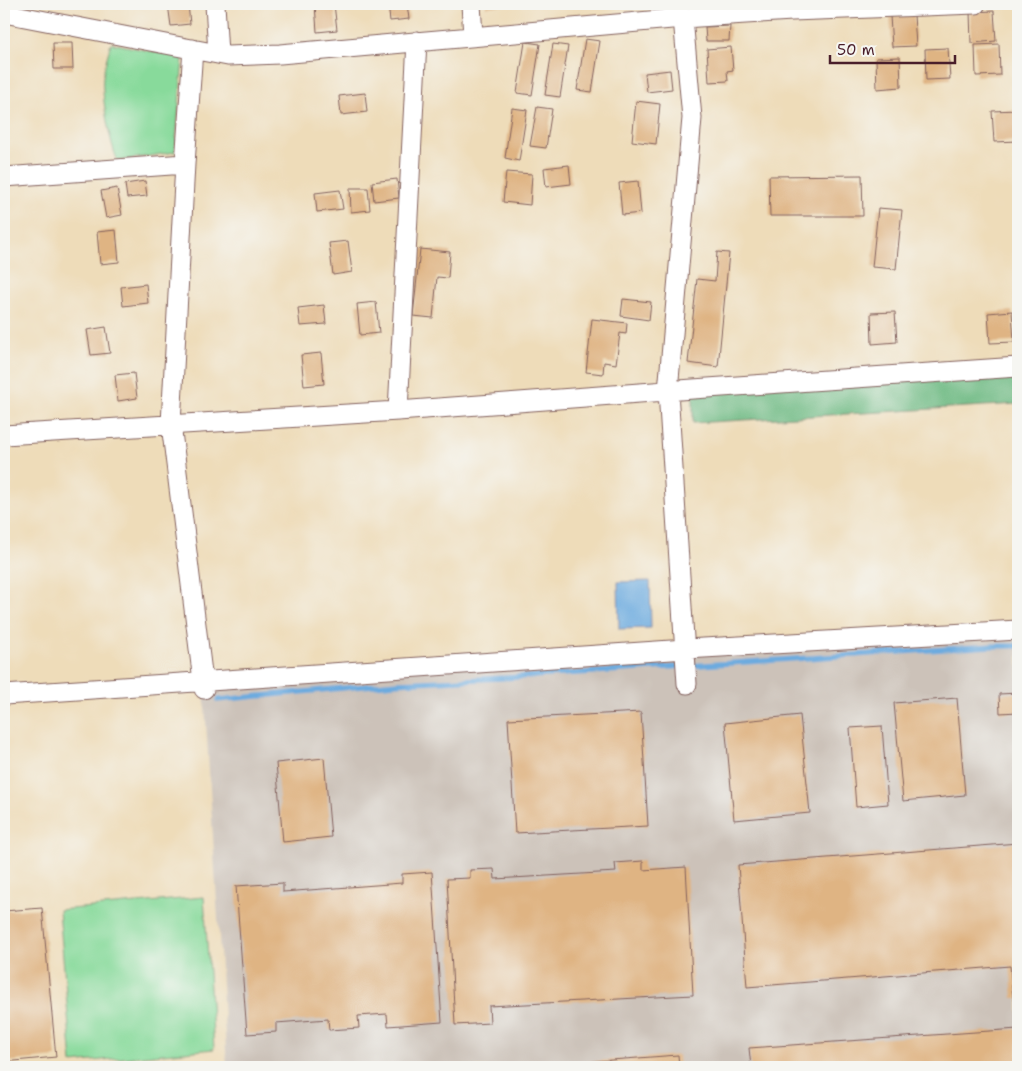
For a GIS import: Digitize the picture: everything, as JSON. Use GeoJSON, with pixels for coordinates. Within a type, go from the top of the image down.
{"type":"FeatureCollection","features":[{"type":"Feature","properties":{"kind":"street"},"geometry":{"type":"LineString","coordinates":[[214,4],[218,54]]}},
{"type":"Feature","properties":{"kind":"street"},"geometry":{"type":"LineString","coordinates":[[471,4],[473,36]]}},
{"type":"Feature","properties":{"kind":"street"},"geometry":{"type":"LineString","coordinates":[[4,14],[228,56],[280,54],[791,8],[976,4]]}},
{"type":"Feature","properties":{"kind":"street"},"geometry":{"type":"LineString","coordinates":[[683,18],[692,118],[668,391],[687,684]]}},
{"type":"Feature","properties":{"kind":"street"},"geometry":{"type":"LineString","coordinates":[[398,411],[417,42]]}},
{"type":"Feature","properties":{"kind":"street"},"geometry":{"type":"LineString","coordinates":[[193,49],[171,424],[204,685]]}},
{"type":"Feature","properties":{"kind":"street"},"geometry":{"type":"LineString","coordinates":[[4,177],[185,164]]}},
{"type":"Feature","properties":{"kind":"street"},"geometry":{"type":"LineString","coordinates":[[4,435],[398,411],[1018,367]]}},
{"type":"Feature","properties":{"kind":"street"},"geometry":{"type":"LineString","coordinates":[[4,695],[204,685],[1018,630]]}},
{"type":"Feature","properties":{"kind":"shaded area"},"geometry":{"type":"Polygon","coordinates":[[[1018,638],[1018,1067],[227,1067],[204,689],[376,670],[1018,638]]]}},
{"type":"Feature","properties":{"kind":"green space"},"geometry":{"type":"Polygon","coordinates":[[[111,43],[183,58],[175,152],[118,161],[109,132],[103,85],[104,69],[111,43]]]}},
{"type":"Feature","properties":{"kind":"green space"},"geometry":{"type":"Polygon","coordinates":[[[1018,367],[1018,404],[693,423],[693,389],[1018,367]]]}},
{"type":"Feature","properties":{"kind":"green space"},"geometry":{"type":"Polygon","coordinates":[[[204,897],[214,1049],[72,1063],[59,910],[204,897]]]}},
{"type":"Feature","properties":{"kind":"water"},"geometry":{"type":"Polygon","coordinates":[[[650,581],[651,628],[619,629],[618,582],[650,581]]]}},
{"type":"Feature","properties":{"kind":"building"},"geometry":{"type":"Polygon","coordinates":[[[168,4],[188,4],[190,24],[171,26],[168,4]]]}},
{"type":"Feature","properties":{"kind":"building"},"geometry":{"type":"Polygon","coordinates":[[[315,4],[334,4],[337,30],[317,32],[315,4]]]}},
{"type":"Feature","properties":{"kind":"building"},"geometry":{"type":"Polygon","coordinates":[[[388,4],[407,4],[409,19],[390,21],[388,4]]]}},
{"type":"Feature","properties":{"kind":"building"},"geometry":{"type":"Polygon","coordinates":[[[486,4],[503,4],[503,5],[486,7],[486,4]]]}},
{"type":"Feature","properties":{"kind":"building"},"geometry":{"type":"Polygon","coordinates":[[[994,11],[996,41],[971,43],[970,12],[994,11]]]}},
{"type":"Feature","properties":{"kind":"building"},"geometry":{"type":"Polygon","coordinates":[[[914,15],[916,46],[892,47],[890,16],[914,15]]]}},
{"type":"Feature","properties":{"kind":"building"},"geometry":{"type":"Polygon","coordinates":[[[730,26],[729,41],[706,41],[705,27],[730,26]]]}},
{"type":"Feature","properties":{"kind":"building"},"geometry":{"type":"Polygon","coordinates":[[[585,39],[600,41],[592,92],[577,90],[585,39]]]}},
{"type":"Feature","properties":{"kind":"building"},"geometry":{"type":"Polygon","coordinates":[[[525,42],[540,44],[532,95],[517,93],[525,42]]]}},
{"type":"Feature","properties":{"kind":"building"},"geometry":{"type":"Polygon","coordinates":[[[53,43],[72,43],[73,69],[54,69],[53,43]]]}},
{"type":"Feature","properties":{"kind":"building"},"geometry":{"type":"Polygon","coordinates":[[[553,44],[568,46],[560,97],[545,95],[553,44]]]}},
{"type":"Feature","properties":{"kind":"building"},"geometry":{"type":"Polygon","coordinates":[[[999,44],[1000,75],[976,76],[975,45],[999,44]]]}},
{"type":"Feature","properties":{"kind":"building"},"geometry":{"type":"Polygon","coordinates":[[[731,47],[733,70],[727,71],[728,81],[709,82],[707,49],[731,47]]]}},
{"type":"Feature","properties":{"kind":"building"},"geometry":{"type":"Polygon","coordinates":[[[948,48],[950,79],[926,80],[925,49],[948,48]]]}},
{"type":"Feature","properties":{"kind":"building"},"geometry":{"type":"Polygon","coordinates":[[[900,57],[901,87],[877,89],[876,58],[900,57]]]}},
{"type":"Feature","properties":{"kind":"building"},"geometry":{"type":"Polygon","coordinates":[[[670,70],[672,89],[647,92],[645,73],[670,70]]]}},
{"type":"Feature","properties":{"kind":"building"},"geometry":{"type":"Polygon","coordinates":[[[365,93],[367,112],[341,115],[339,96],[365,93]]]}},
{"type":"Feature","properties":{"kind":"building"},"geometry":{"type":"Polygon","coordinates":[[[636,101],[660,104],[656,144],[632,141],[636,101]]]}},
{"type":"Feature","properties":{"kind":"building"},"geometry":{"type":"Polygon","coordinates":[[[537,107],[552,109],[546,148],[530,146],[537,107]]]}},
{"type":"Feature","properties":{"kind":"building"},"geometry":{"type":"Polygon","coordinates":[[[512,108],[527,110],[519,161],[505,158],[512,108]]]}},
{"type":"Feature","properties":{"kind":"building"},"geometry":{"type":"Polygon","coordinates":[[[1017,110],[1018,141],[994,142],[992,111],[1017,110]]]}},
{"type":"Feature","properties":{"kind":"building"},"geometry":{"type":"Polygon","coordinates":[[[569,165],[571,184],[546,187],[544,168],[569,165]]]}},
{"type":"Feature","properties":{"kind":"building"},"geometry":{"type":"Polygon","coordinates":[[[506,172],[532,174],[530,205],[503,202],[506,172]]]}},
{"type":"Feature","properties":{"kind":"building"},"geometry":{"type":"Polygon","coordinates":[[[862,175],[863,216],[770,216],[769,176],[862,175]]]}},
{"type":"Feature","properties":{"kind":"building"},"geometry":{"type":"Polygon","coordinates":[[[397,179],[399,198],[374,201],[372,182],[397,179]]]}},
{"type":"Feature","properties":{"kind":"building"},"geometry":{"type":"Polygon","coordinates":[[[145,181],[147,196],[127,198],[125,184],[145,181]]]}},
{"type":"Feature","properties":{"kind":"building"},"geometry":{"type":"Polygon","coordinates":[[[638,181],[641,213],[622,215],[619,183],[638,181]]]}},
{"type":"Feature","properties":{"kind":"building"},"geometry":{"type":"Polygon","coordinates":[[[117,188],[122,215],[106,218],[101,191],[117,188]]]}},
{"type":"Feature","properties":{"kind":"building"},"geometry":{"type":"Polygon","coordinates":[[[350,188],[368,188],[370,210],[351,212],[350,188]]]}},
{"type":"Feature","properties":{"kind":"building"},"geometry":{"type":"Polygon","coordinates":[[[340,190],[343,209],[317,212],[315,193],[340,190]]]}},
{"type":"Feature","properties":{"kind":"building"},"geometry":{"type":"Polygon","coordinates":[[[878,208],[902,210],[896,269],[872,267],[878,208]]]}},
{"type":"Feature","properties":{"kind":"building"},"geometry":{"type":"Polygon","coordinates":[[[116,230],[119,262],[100,264],[97,232],[116,230]]]}},
{"type":"Feature","properties":{"kind":"building"},"geometry":{"type":"Polygon","coordinates":[[[348,241],[352,272],[333,275],[329,243],[348,241]]]}},
{"type":"Feature","properties":{"kind":"building"},"geometry":{"type":"Polygon","coordinates":[[[420,249],[450,252],[448,278],[437,277],[433,318],[413,316],[420,249]]]}},
{"type":"Feature","properties":{"kind":"building"},"geometry":{"type":"Polygon","coordinates":[[[717,252],[729,253],[718,367],[688,363],[697,279],[715,281],[717,252]]]}},
{"type":"Feature","properties":{"kind":"building"},"geometry":{"type":"Polygon","coordinates":[[[146,284],[148,303],[123,306],[121,287],[146,284]]]}},
{"type":"Feature","properties":{"kind":"building"},"geometry":{"type":"Polygon","coordinates":[[[623,299],[651,302],[649,320],[621,316],[623,299]]]}},
{"type":"Feature","properties":{"kind":"building"},"geometry":{"type":"Polygon","coordinates":[[[376,302],[379,333],[360,335],[357,304],[376,302]]]}},
{"type":"Feature","properties":{"kind":"building"},"geometry":{"type":"Polygon","coordinates":[[[324,305],[326,324],[300,326],[298,308],[324,305]]]}},
{"type":"Feature","properties":{"kind":"building"},"geometry":{"type":"Polygon","coordinates":[[[1012,311],[1014,342],[990,343],[988,313],[1012,311]]]}},
{"type":"Feature","properties":{"kind":"building"},"geometry":{"type":"Polygon","coordinates":[[[895,312],[897,342],[872,344],[871,313],[895,312]]]}},
{"type":"Feature","properties":{"kind":"building"},"geometry":{"type":"Polygon","coordinates":[[[592,319],[627,323],[626,334],[620,333],[616,364],[604,362],[603,374],[586,372],[592,319]]]}},
{"type":"Feature","properties":{"kind":"building"},"geometry":{"type":"Polygon","coordinates":[[[106,327],[110,353],[91,355],[87,330],[106,327]]]}},
{"type":"Feature","properties":{"kind":"building"},"geometry":{"type":"Polygon","coordinates":[[[321,353],[324,384],[304,386],[301,355],[321,353]]]}},
{"type":"Feature","properties":{"kind":"building"},"geometry":{"type":"Polygon","coordinates":[[[134,373],[137,398],[118,401],[115,375],[134,373]]]}},
{"type":"Feature","properties":{"kind":"building"},"geometry":{"type":"Polygon","coordinates":[[[1018,693],[1018,712],[1000,713],[999,694],[1018,693]]]}},
{"type":"Feature","properties":{"kind":"building"},"geometry":{"type":"Polygon","coordinates":[[[957,698],[965,795],[903,801],[894,703],[957,698]]]}},
{"type":"Feature","properties":{"kind":"building"},"geometry":{"type":"Polygon","coordinates":[[[641,712],[648,826],[515,833],[508,719],[641,712]]]}},
{"type":"Feature","properties":{"kind":"building"},"geometry":{"type":"Polygon","coordinates":[[[800,715],[810,813],[734,820],[725,723],[800,715]]]}},
{"type":"Feature","properties":{"kind":"building"},"geometry":{"type":"Polygon","coordinates":[[[882,726],[888,804],[856,807],[850,728],[882,726]]]}},
{"type":"Feature","properties":{"kind":"building"},"geometry":{"type":"Polygon","coordinates":[[[324,758],[331,837],[283,842],[276,763],[324,758]]]}},
{"type":"Feature","properties":{"kind":"building"},"geometry":{"type":"Polygon","coordinates":[[[1018,843],[1018,998],[1013,998],[1010,966],[747,987],[738,865],[1018,843]]]}},
{"type":"Feature","properties":{"kind":"building"},"geometry":{"type":"Polygon","coordinates":[[[643,861],[643,870],[686,867],[693,995],[489,1006],[490,1023],[455,1025],[447,879],[470,878],[470,870],[494,869],[495,879],[616,872],[615,863],[643,861]]]}},
{"type":"Feature","properties":{"kind":"building"},"geometry":{"type":"Polygon","coordinates":[[[432,872],[442,1022],[388,1026],[387,1014],[358,1016],[359,1028],[329,1030],[328,1019],[276,1023],[276,1032],[247,1034],[236,886],[283,883],[283,892],[402,883],[402,874],[432,872]]]}},
{"type":"Feature","properties":{"kind":"building"},"geometry":{"type":"Polygon","coordinates":[[[42,908],[56,1057],[4,1062],[4,911],[42,908]]]}},
{"type":"Feature","properties":{"kind":"building"},"geometry":{"type":"Polygon","coordinates":[[[1018,1029],[1018,1067],[751,1067],[749,1048],[1018,1029]]]}},
{"type":"Feature","properties":{"kind":"building"},"geometry":{"type":"Polygon","coordinates":[[[678,1055],[679,1067],[531,1067],[531,1066],[678,1055]]]}},
{"type":"Feature","properties":{"kind":"waterway"},"geometry":{"type":"LineString","coordinates":[[218,700],[396,683],[504,678],[992,646],[1018,646]]}}]}
